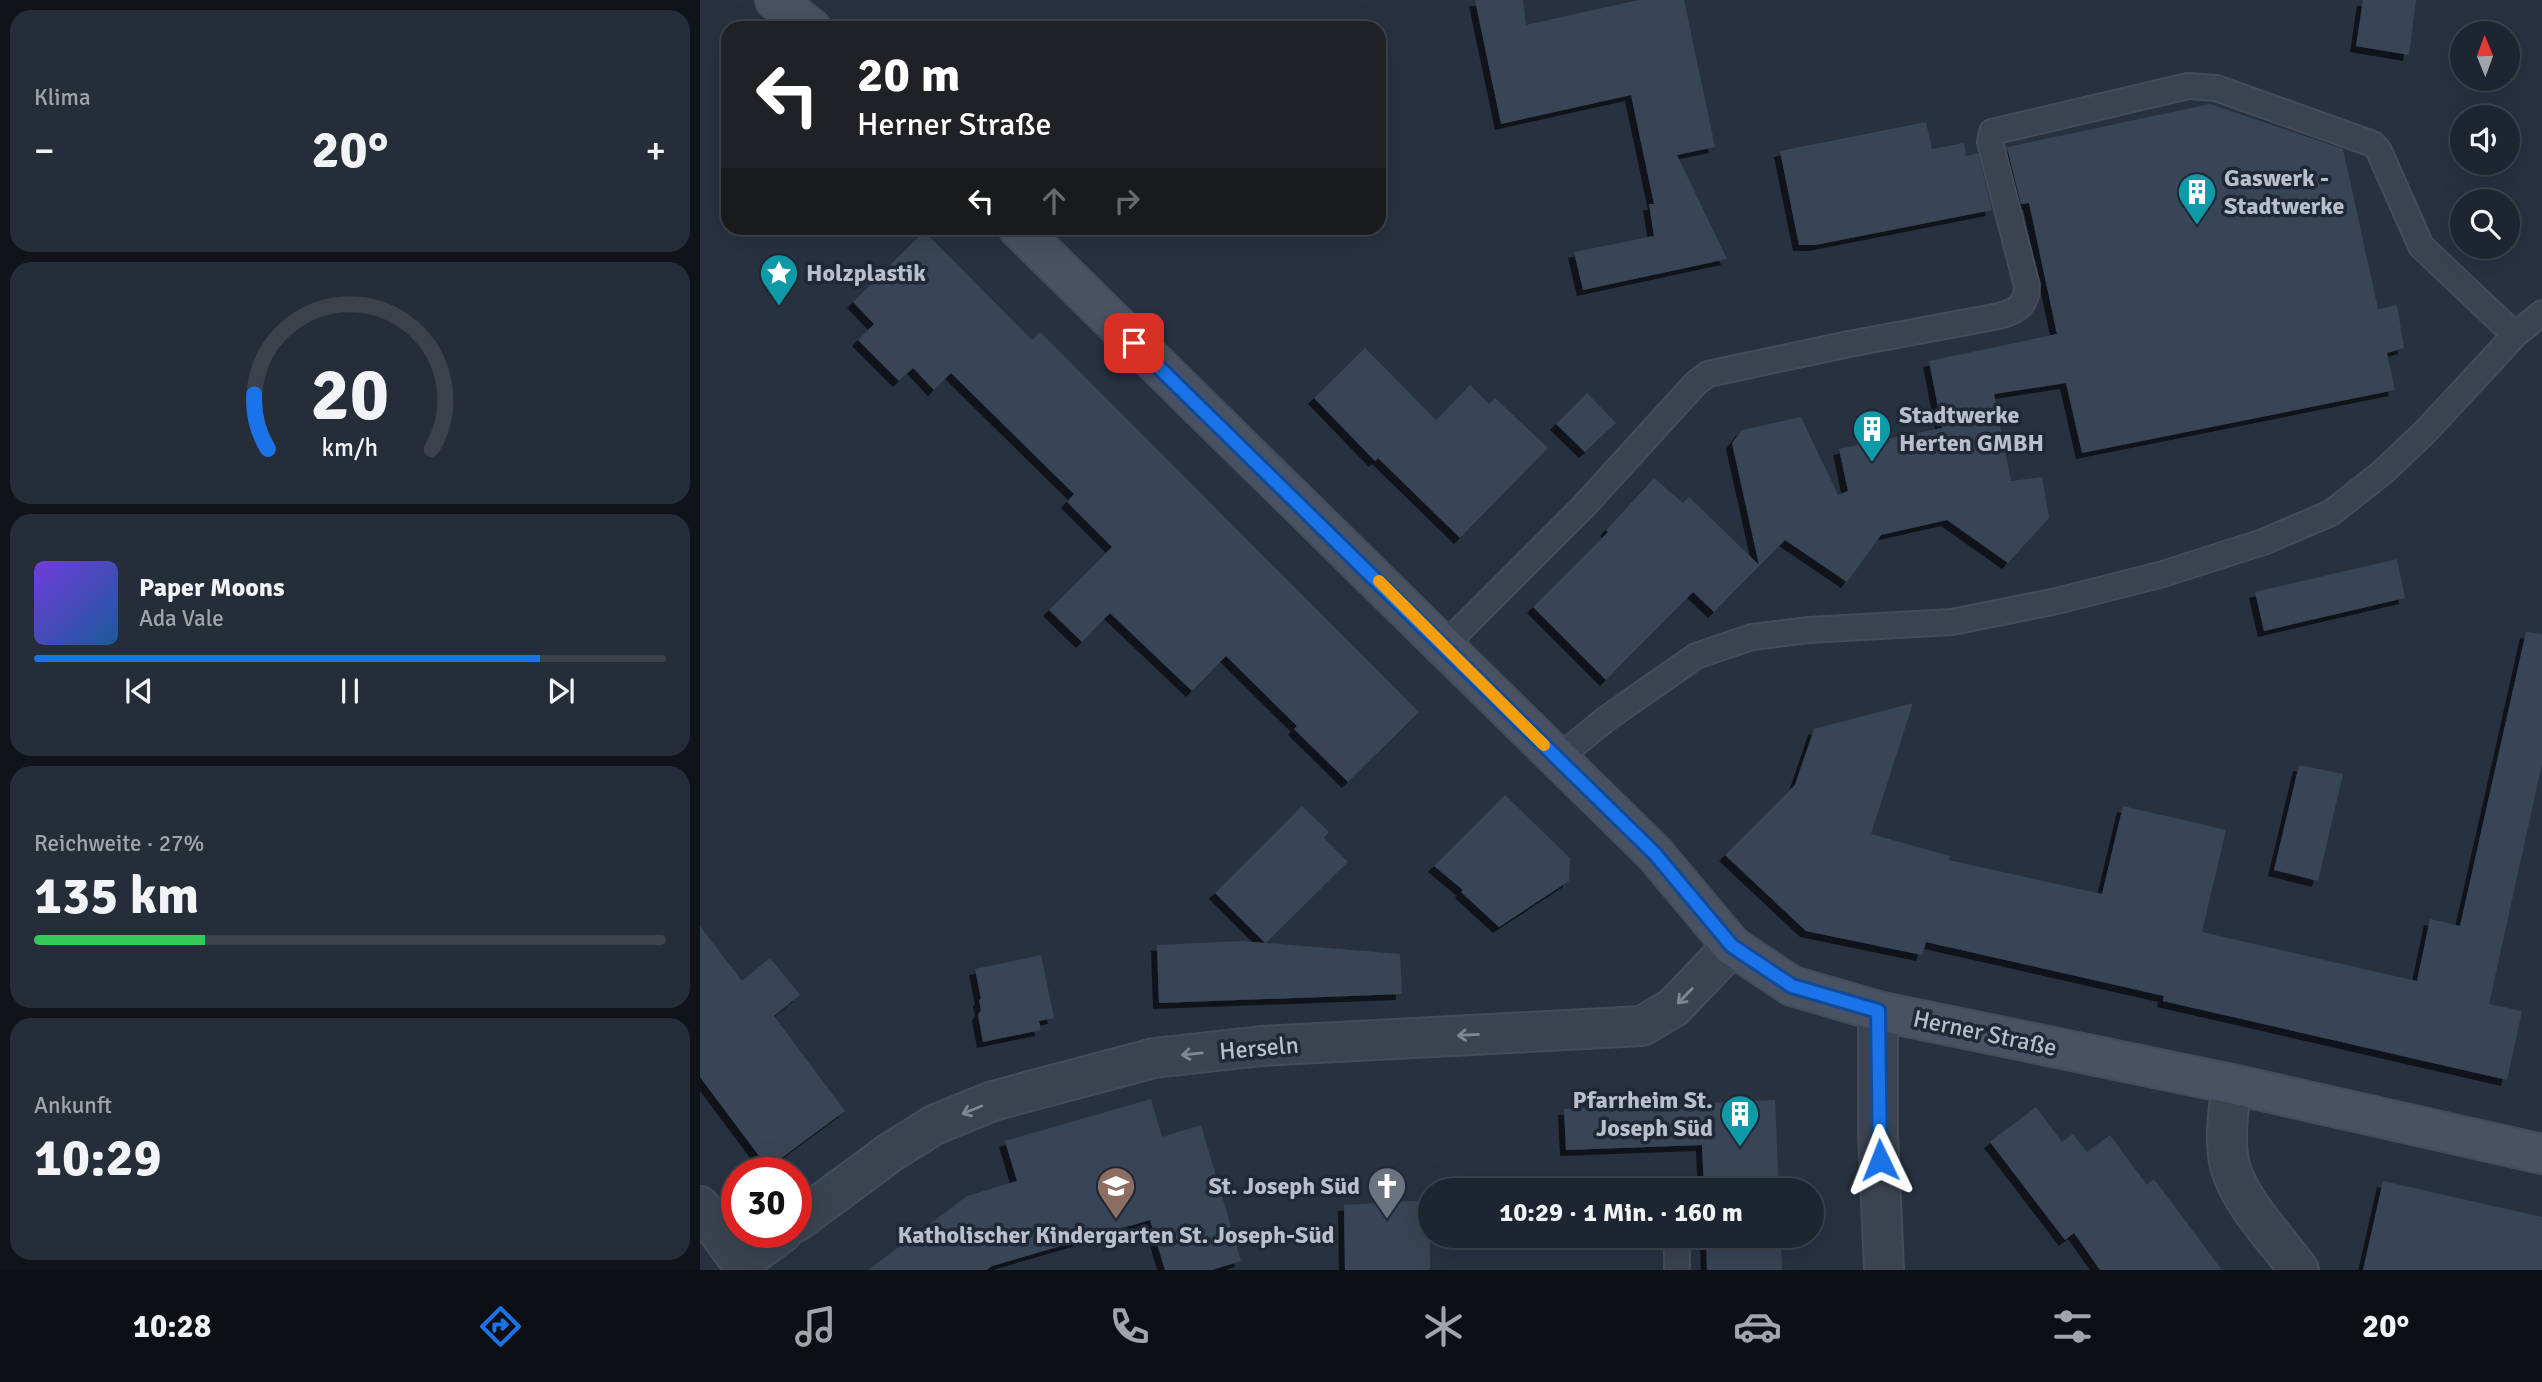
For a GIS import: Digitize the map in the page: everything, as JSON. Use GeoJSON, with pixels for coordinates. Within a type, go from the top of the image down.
{"type":"FeatureCollection","features":[{"type":"Feature","properties":{"kind":"street","name":"Herner Straße"},"geometry":{"type":"LineString","coordinates":[[1025,235],[1655,854],[1732,946],[1792,986],[1878,1011],[2232,1084],[2542,1154]]}},
{"type":"Feature","properties":{"kind":"street","name":"Herseln"},"geometry":{"type":"LineString","coordinates":[[812,1210],[891,1152],[934,1125],[1005,1098],[1154,1058],[1235,1049],[1355,1041],[1642,1026],[1674,1007],[1732,946]]}},
{"type":"Feature","properties":{"kind":"street"},"geometry":{"type":"LineString","coordinates":[[1878,1011],[1878,1133],[1884,1270]]}},
{"type":"Feature","properties":{"kind":"street"},"geometry":{"type":"LineString","coordinates":[[2232,1084],[2226,1129],[2228,1158],[2238,1188],[2299,1270]]}},
{"type":"Feature","properties":{"kind":"street"},"geometry":{"type":"LineString","coordinates":[[700,1206],[743,1267],[765,1248]]}},
{"type":"Feature","properties":{"kind":"lane"},"geometry":{"type":"LineString","coordinates":[[1445,645],[1584,506],[1696,383],[1708,374],[1836,346],[2000,316],[2018,309],[2027,297],[2027,286],[1990,142],[1989,135],[1998,131],[2201,85],[2216,88],[2373,145],[2379,151],[2421,246],[2515,335]]}},
{"type":"Feature","properties":{"kind":"lane"},"geometry":{"type":"LineString","coordinates":[[1557,759],[1606,719],[1696,656],[1752,637],[1810,630],[1952,622],[2057,601],[2163,574],[2238,550],[2331,513],[2383,472],[2426,431],[2515,335],[2542,313]]}},
{"type":"Feature","properties":{"kind":"lane"},"geometry":{"type":"LineString","coordinates":[[1677,1248],[1677,1270]]}},
{"type":"Feature","properties":{"kind":"building"},"geometry":{"type":"Polygon","coordinates":[[[1475,0],[1523,0],[1526,25],[1639,0],[1684,0],[1715,147],[1677,155],[1727,259],[1583,290],[1574,252],[1654,236],[1649,204],[1654,204],[1631,95],[1501,124],[1475,0]]]}},
{"type":"Feature","properties":{"kind":"building"},"geometry":{"type":"Polygon","coordinates":[[[2363,0],[2416,0],[2409,55],[2356,46],[2363,0]]]}},
{"type":"Feature","properties":{"kind":"building","name":"Gaswerk - Stadtwerke"},"geometry":{"type":"Polygon","coordinates":[[[2210,104],[2343,149],[2378,309],[2397,305],[2404,348],[2387,353],[2395,390],[2082,453],[2066,383],[1994,394],[2011,481],[2042,477],[2049,518],[2008,563],[1947,520],[1881,535],[1847,582],[1785,540],[1714,612],[1693,592],[1606,680],[1533,607],[1608,532],[1606,530],[1654,478],[1683,503],[1689,497],[1759,565],[1732,443],[1742,430],[1801,417],[1838,495],[1848,491],[1839,449],[1942,428],[1929,361],[2057,334],[2029,203],[2021,204],[2007,147],[2210,104]]]}},
{"type":"Feature","properties":{"kind":"building"},"geometry":{"type":"Polygon","coordinates":[[[1926,122],[1932,149],[1964,143],[1966,156],[1978,153],[1992,210],[1815,245],[1799,245],[1780,151],[1926,122]]]}},
{"type":"Feature","properties":{"kind":"building"},"geometry":{"type":"Polygon","coordinates":[[[920,235],[928,235],[1032,340],[1040,332],[1419,712],[1348,782],[1294,729],[1297,726],[1226,656],[1192,691],[1110,613],[1082,642],[1049,610],[1112,547],[1067,502],[1074,494],[951,373],[934,390],[913,368],[899,381],[858,340],[874,324],[853,302],[920,235]]]}},
{"type":"Feature","properties":{"kind":"building"},"geometry":{"type":"Polygon","coordinates":[[[1365,348],[1436,420],[1470,385],[1489,404],[1495,398],[1548,448],[1460,538],[1378,458],[1375,461],[1314,398],[1365,348]]]}},
{"type":"Feature","properties":{"kind":"building"},"geometry":{"type":"Polygon","coordinates":[[[1587,393],[1616,423],[1585,452],[1556,424],[1587,393]]]}},
{"type":"Feature","properties":{"kind":"building"},"geometry":{"type":"Polygon","coordinates":[[[2397,559],[2405,598],[2264,631],[2255,592],[2397,559]]]}},
{"type":"Feature","properties":{"kind":"building"},"geometry":{"type":"Polygon","coordinates":[[[2526,632],[2542,634],[2542,764],[2489,1004],[2522,1011],[2507,1080],[2163,1001],[2164,996],[1926,942],[1922,955],[1806,931],[1725,855],[1795,785],[1814,729],[1913,703],[1871,834],[1950,856],[1949,860],[2102,894],[2123,806],[2226,830],[2202,932],[2417,981],[2430,919],[2460,926],[2526,632]]]}},
{"type":"Feature","properties":{"kind":"building"},"geometry":{"type":"Polygon","coordinates":[[[2299,765],[2343,774],[2318,881],[2274,870],[2299,765]]]}},
{"type":"Feature","properties":{"kind":"building"},"geometry":{"type":"Polygon","coordinates":[[[1505,795],[1570,858],[1569,881],[1499,927],[1461,892],[1463,890],[1434,866],[1505,795]]]}},
{"type":"Feature","properties":{"kind":"building"},"geometry":{"type":"Polygon","coordinates":[[[1302,806],[1329,832],[1324,838],[1348,862],[1266,943],[1400,954],[1402,994],[1159,1003],[1157,945],[1242,941],[1265,943],[1215,893],[1302,806]]]}},
{"type":"Feature","properties":{"kind":"building"},"geometry":{"type":"Polygon","coordinates":[[[700,926],[742,981],[770,958],[800,995],[774,1016],[845,1111],[783,1157],[760,1157],[700,1077],[700,926]]]}},
{"type":"Feature","properties":{"kind":"building"},"geometry":{"type":"Polygon","coordinates":[[[1041,955],[1054,1018],[1039,1021],[1041,1030],[983,1042],[978,1015],[981,999],[975,969],[1041,955]]]}},
{"type":"Feature","properties":{"kind":"building","name":"Katholischer Kindergarten St. Joseph-Süd"},"geometry":{"type":"Polygon","coordinates":[[[1151,1099],[1162,1137],[1201,1125],[1241,1261],[1212,1270],[1165,1270],[1150,1220],[992,1266],[987,1270],[868,1270],[967,1196],[1017,1181],[1005,1141],[1151,1099]]]}},
{"type":"Feature","properties":{"kind":"building","name":"Pfarrheim St. Joseph Süd"},"geometry":{"type":"Polygon","coordinates":[[[1775,1100],[1778,1178],[1703,1178],[1702,1145],[1566,1150],[1564,1109],[1775,1100]]]}},
{"type":"Feature","properties":{"kind":"building"},"geometry":{"type":"Polygon","coordinates":[[[2036,1107],[2062,1142],[2073,1134],[2087,1152],[2110,1135],[2147,1185],[2154,1179],[2222,1270],[2100,1270],[2074,1233],[2065,1240],[1990,1142],[2036,1107]]]}},
{"type":"Feature","properties":{"kind":"building"},"geometry":{"type":"Polygon","coordinates":[[[2383,1181],[2542,1217],[2542,1270],[2363,1270],[2383,1181]]]}},
{"type":"Feature","properties":{"kind":"building"},"geometry":{"type":"Polygon","coordinates":[[[1418,1201],[1418,1248],[1430,1248],[1430,1270],[1345,1270],[1344,1205],[1418,1201]]]}},
{"type":"Feature","properties":{"kind":"building"},"geometry":{"type":"Polygon","coordinates":[[[1706,1248],[1781,1248],[1782,1270],[1707,1270],[1706,1248]]]}},
{"type":"Feature","properties":{"kind":"slow traffic"},"geometry":{"type":"LineString","coordinates":[[1379,581],[1544,745]]}},
{"type":"Feature","properties":{"kind":"place","name":"Gaswerk - Stadtwerke"},"geometry":{"type":"Point","coordinates":[2197,226]}},
{"type":"Feature","properties":{"kind":"place","name":"Holzplastik"},"geometry":{"type":"Point","coordinates":[779,307]}},
{"type":"Feature","properties":{"kind":"place","name":"Stadtwerke Herten GMBH"},"geometry":{"type":"Point","coordinates":[1872,463]}},
{"type":"Feature","properties":{"kind":"place","name":"Pfarrheim St. Joseph Süd"},"geometry":{"type":"Point","coordinates":[1740,1148]}},
{"type":"Feature","properties":{"kind":"place","name":"Katholischer Kindergarten St. Joseph-Süd"},"geometry":{"type":"Point","coordinates":[1116,1220]}},
{"type":"Feature","properties":{"kind":"place","name":"St. Joseph Süd"},"geometry":{"type":"Point","coordinates":[1387,1220]}},
{"type":"Feature","properties":{"kind":"route"},"geometry":{"type":"LineString","coordinates":[[1134,343],[1445,645],[1472,675],[1655,854],[1732,946],[1792,986],[1878,1011],[1880,1160]]}}]}
